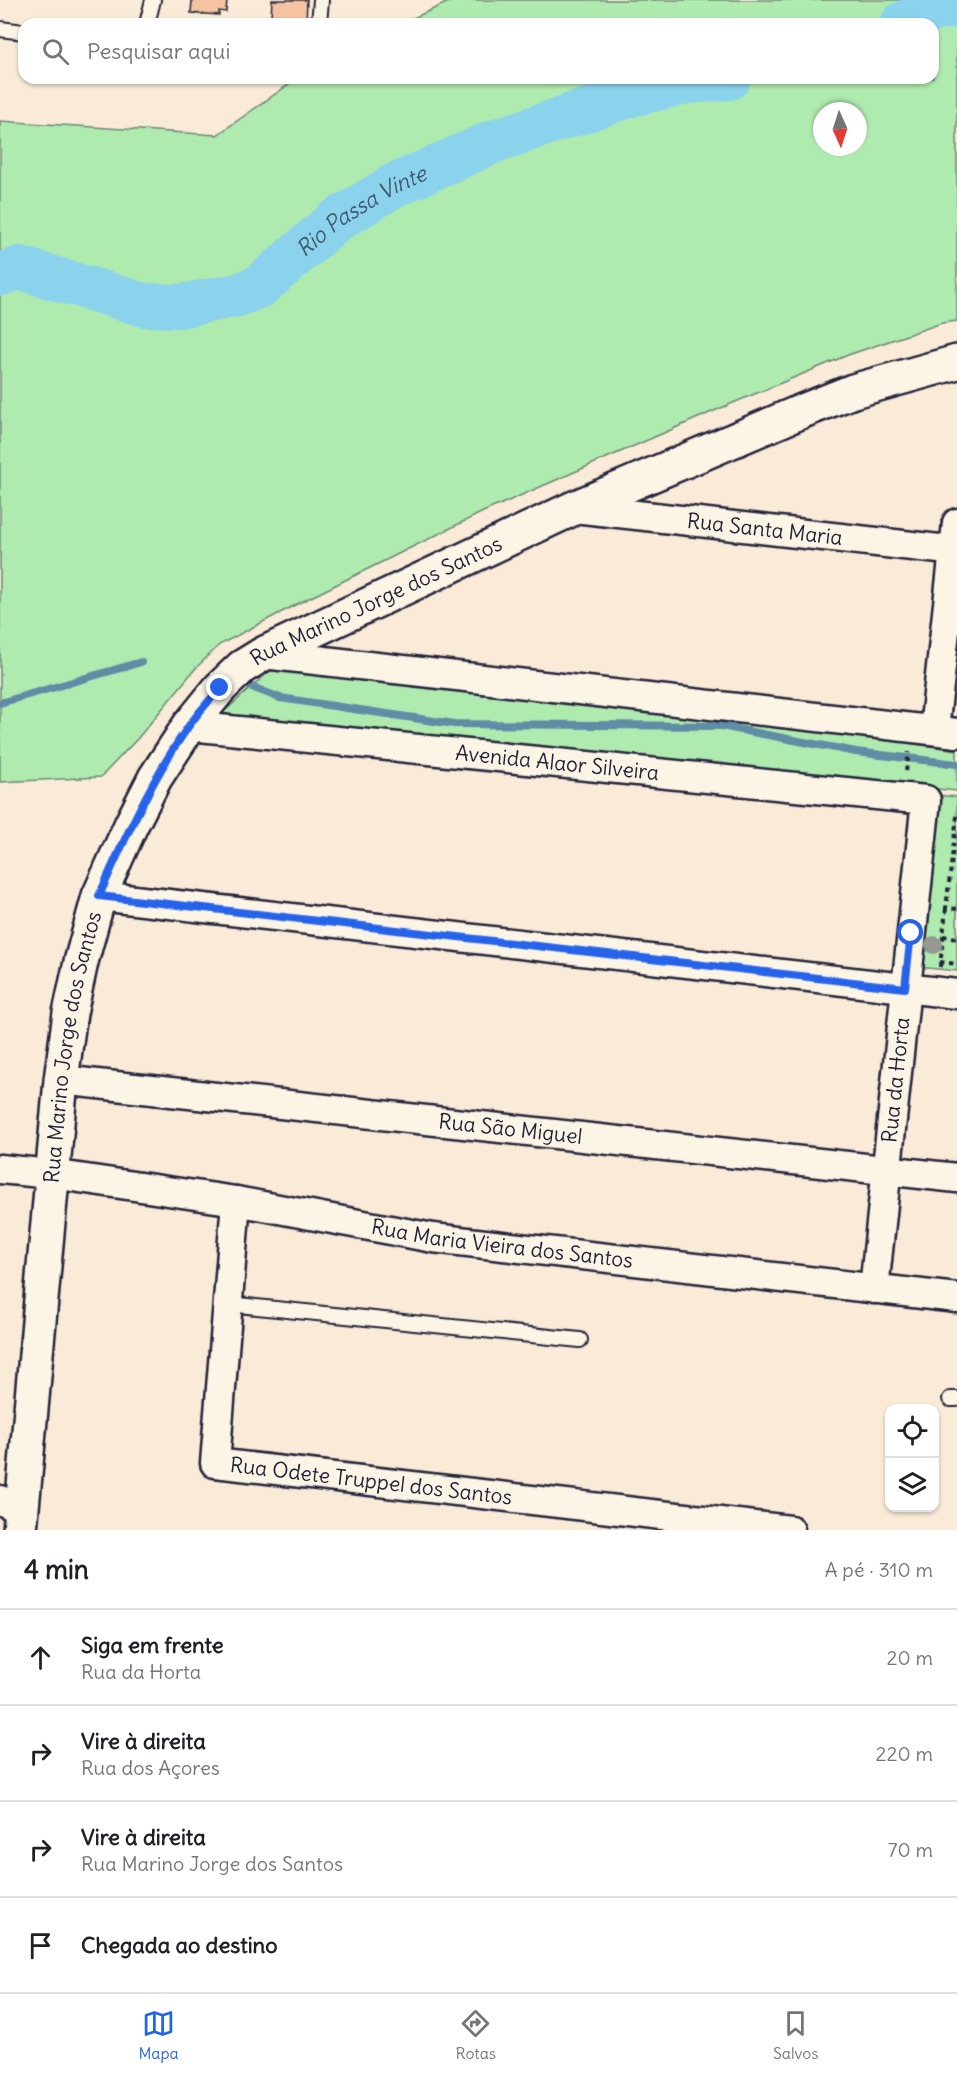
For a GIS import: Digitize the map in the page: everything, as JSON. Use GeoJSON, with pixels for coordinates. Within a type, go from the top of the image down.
{"type":"FeatureCollection","features":[{"type":"Feature","properties":{"kind":"street","name":"Rua Marino Jorge dos Santos"},"geometry":{"type":"LineString","coordinates":[[14,1513],[61,1080],[72,1003],[99,896],[131,825],[155,778],[189,726],[220,688],[242,667],[263,654],[574,508],[854,391],[957,362]]}},
{"type":"Feature","properties":{"kind":"street","name":"Rua Santa Maria"},"geometry":{"type":"LineString","coordinates":[[574,508],[956,551]]}},
{"type":"Feature","properties":{"kind":"street"},"geometry":{"type":"LineString","coordinates":[[263,654],[934,730],[956,551],[957,523]]}},
{"type":"Feature","properties":{"kind":"street","name":"Avenida Alaor Silveira"},"geometry":{"type":"LineString","coordinates":[[189,726],[914,799]]}},
{"type":"Feature","properties":{"kind":"street","name":"Rua da Horta"},"geometry":{"type":"LineString","coordinates":[[874,1289],[905,988],[914,799]]}},
{"type":"Feature","properties":{"kind":"street"},"geometry":{"type":"LineString","coordinates":[[99,896],[947,993]]}},
{"type":"Feature","properties":{"kind":"street","name":"Rua São Miguel"},"geometry":{"type":"LineString","coordinates":[[61,1080],[957,1178]]}},
{"type":"Feature","properties":{"kind":"street","name":"Rua Maria Vieira dos Santos"},"geometry":{"type":"LineString","coordinates":[[0,1169],[52,1174],[236,1201],[433,1238],[957,1298]]}},
{"type":"Feature","properties":{"kind":"street","name":"Rua Odete Truppel dos Santos"},"geometry":{"type":"LineString","coordinates":[[236,1201],[214,1463],[790,1530]]}},
{"type":"Feature","properties":{"kind":"lane"},"geometry":{"type":"LineString","coordinates":[[148,18],[153,0]]}},
{"type":"Feature","properties":{"kind":"lane"},"geometry":{"type":"LineString","coordinates":[[320,18],[321,0]]}},
{"type":"Feature","properties":{"kind":"lane"},"geometry":{"type":"LineString","coordinates":[[0,29],[18,31]]}},
{"type":"Feature","properties":{"kind":"lane"},"geometry":{"type":"LineString","coordinates":[[228,1304],[580,1340]]}},
{"type":"Feature","properties":{"kind":"path"},"geometry":{"type":"LineString","coordinates":[[914,799],[934,730]]}},
{"type":"Feature","properties":{"kind":"path"},"geometry":{"type":"LineString","coordinates":[[947,993],[940,962],[957,816]]}},
{"type":"Feature","properties":{"kind":"path"},"geometry":{"type":"LineString","coordinates":[[946,908],[957,909]]}},
{"type":"Feature","properties":{"kind":"path"},"geometry":{"type":"LineString","coordinates":[[940,962],[957,964]]}},
{"type":"Feature","properties":{"kind":"green space"},"geometry":{"type":"Polygon","coordinates":[[[453,0],[957,0],[957,321],[942,323],[848,355],[483,512],[219,645],[195,669],[138,738],[101,777],[0,782],[0,121],[217,135],[289,84],[939,84],[939,18],[413,18],[453,0]]]}},
{"type":"Feature","properties":{"kind":"green space"},"geometry":{"type":"Polygon","coordinates":[[[271,670],[697,713],[957,750],[957,791],[217,718],[271,670]]]}},
{"type":"Feature","properties":{"kind":"green space"},"geometry":{"type":"Polygon","coordinates":[[[937,795],[957,797],[957,971],[918,967],[937,795]]]}},
{"type":"Feature","properties":{"kind":"building"},"geometry":{"type":"Polygon","coordinates":[[[192,0],[227,0],[226,12],[219,11],[219,15],[191,13],[192,0]]]}},
{"type":"Feature","properties":{"kind":"building"},"geometry":{"type":"Polygon","coordinates":[[[272,0],[307,0],[306,18],[271,16],[272,0]]]}},
{"type":"Feature","properties":{"kind":"waterway","name":"Rio Passa Vinte"},"geometry":{"type":"LineString","coordinates":[[914,18],[943,7],[957,7]]}},
{"type":"Feature","properties":{"kind":"waterway","name":"Rio Passa Vinte"},"geometry":{"type":"LineString","coordinates":[[0,274],[20,268],[144,305],[180,306],[238,295],[260,286],[334,222],[393,186],[495,141],[634,94],[679,84]]}},
{"type":"Feature","properties":{"kind":"waterway"},"geometry":{"type":"LineString","coordinates":[[0,703],[141,662]]}},
{"type":"Feature","properties":{"kind":"waterway"},"geometry":{"type":"LineString","coordinates":[[249,686],[280,698],[454,724],[721,726],[856,752],[957,764]]}},
{"type":"Feature","properties":{"kind":"route"},"geometry":{"type":"LineString","coordinates":[[220,688],[189,726],[155,778],[99,896],[905,988],[911,933]]}}]}
